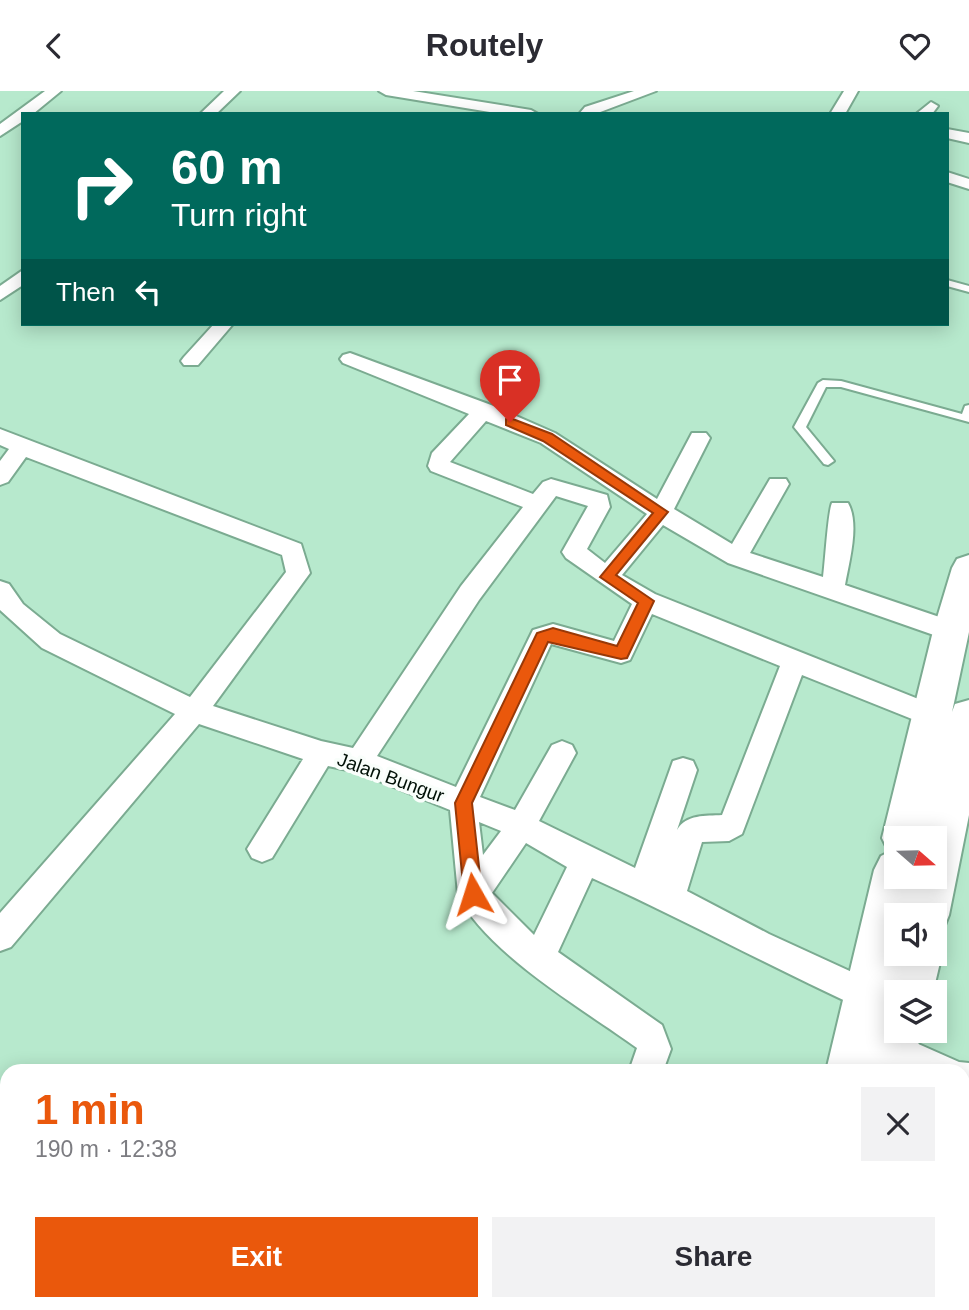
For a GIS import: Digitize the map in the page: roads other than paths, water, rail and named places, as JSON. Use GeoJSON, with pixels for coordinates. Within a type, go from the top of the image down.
{"type":"FeatureCollection","features":[{"type":"Feature","properties":{"kind":"main road"},"geometry":{"type":"LineString","coordinates":[[928,903],[969,568]]}},
{"type":"Feature","properties":{"kind":"main road"},"geometry":{"type":"LineString","coordinates":[[908,826],[950,716]]}},
{"type":"Feature","properties":{"kind":"main road"},"geometry":{"type":"LineString","coordinates":[[889,980],[895,889]]}},
{"type":"Feature","properties":{"kind":"street"},"geometry":{"type":"LineString","coordinates":[[26,112],[54,91]]}},
{"type":"Feature","properties":{"kind":"street"},"geometry":{"type":"LineString","coordinates":[[209,112],[233,91]]}},
{"type":"Feature","properties":{"kind":"street"},"geometry":{"type":"LineString","coordinates":[[386,91],[417,99],[516,112]]}},
{"type":"Feature","properties":{"kind":"street"},"geometry":{"type":"LineString","coordinates":[[588,112],[649,91]]}},
{"type":"Feature","properties":{"kind":"street"},"geometry":{"type":"LineString","coordinates":[[838,112],[851,91]]}},
{"type":"Feature","properties":{"kind":"street"},"geometry":{"type":"LineString","coordinates":[[0,131],[21,115]]}},
{"type":"Feature","properties":{"kind":"street"},"geometry":{"type":"LineString","coordinates":[[949,134],[969,138]]}},
{"type":"Feature","properties":{"kind":"street"},"geometry":{"type":"LineString","coordinates":[[949,178],[969,184]]}},
{"type":"Feature","properties":{"kind":"street"},"geometry":{"type":"LineString","coordinates":[[0,295],[21,277]]}},
{"type":"Feature","properties":{"kind":"street"},"geometry":{"type":"LineString","coordinates":[[191,361],[221,326]]}},
{"type":"Feature","properties":{"kind":"street"},"geometry":{"type":"LineString","coordinates":[[350,359],[548,437],[661,512],[736,557],[960,637]]}},
{"type":"Feature","properties":{"kind":"street"},"geometry":{"type":"LineString","coordinates":[[484,410],[440,458],[439,466],[537,504]]}},
{"type":"Feature","properties":{"kind":"street"},"geometry":{"type":"LineString","coordinates":[[0,436],[22,447],[293,550],[298,573],[194,711],[0,936]]}},
{"type":"Feature","properties":{"kind":"street"},"geometry":{"type":"LineString","coordinates":[[607,577],[661,512],[699,438]]}},
{"type":"Feature","properties":{"kind":"street"},"geometry":{"type":"LineString","coordinates":[[0,477],[22,447]]}},
{"type":"Feature","properties":{"kind":"street"},"geometry":{"type":"LineString","coordinates":[[736,557],[778,484]]}},
{"type":"Feature","properties":{"kind":"street"},"geometry":{"type":"LineString","coordinates":[[359,761],[470,593],[548,489],[554,487],[599,501],[574,552],[607,577],[646,601],[794,663],[950,716]]}},
{"type":"Feature","properties":{"kind":"street"},"geometry":{"type":"LineString","coordinates":[[832,592],[840,544],[840,509]]}},
{"type":"Feature","properties":{"kind":"street"},"geometry":{"type":"LineString","coordinates":[[646,601],[621,653],[553,634],[542,637],[464,803],[473,894],[512,938],[650,1037],[654,1049],[649,1064]]}},
{"type":"Feature","properties":{"kind":"street","name":"Jalan Bungur"},"geometry":{"type":"LineString","coordinates":[[5,608],[51,641],[194,711],[321,753],[359,761],[521,826],[585,861],[657,892],[758,945],[884,1031]]}},
{"type":"Feature","properties":{"kind":"street"},"geometry":{"type":"LineString","coordinates":[[657,892],[690,834],[697,829],[729,828],[732,825],[794,663]]}},
{"type":"Feature","properties":{"kind":"street"},"geometry":{"type":"LineString","coordinates":[[262,849],[321,753]]}},
{"type":"Feature","properties":{"kind":"street"},"geometry":{"type":"LineString","coordinates":[[473,894],[521,826],[562,753]]}},
{"type":"Feature","properties":{"kind":"street"},"geometry":{"type":"LineString","coordinates":[[657,892],[682,770]]}},
{"type":"Feature","properties":{"kind":"street"},"geometry":{"type":"LineString","coordinates":[[539,958],[585,861]]}},
{"type":"Feature","properties":{"kind":"street"},"geometry":{"type":"LineString","coordinates":[[902,1043],[935,1064]]}},
{"type":"Feature","properties":{"kind":"lane"},"geometry":{"type":"LineString","coordinates":[[949,284],[969,289]]}},
{"type":"Feature","properties":{"kind":"lane"},"geometry":{"type":"LineString","coordinates":[[828,461],[800,427],[823,383],[841,384],[966,419],[969,409]]}}]}
